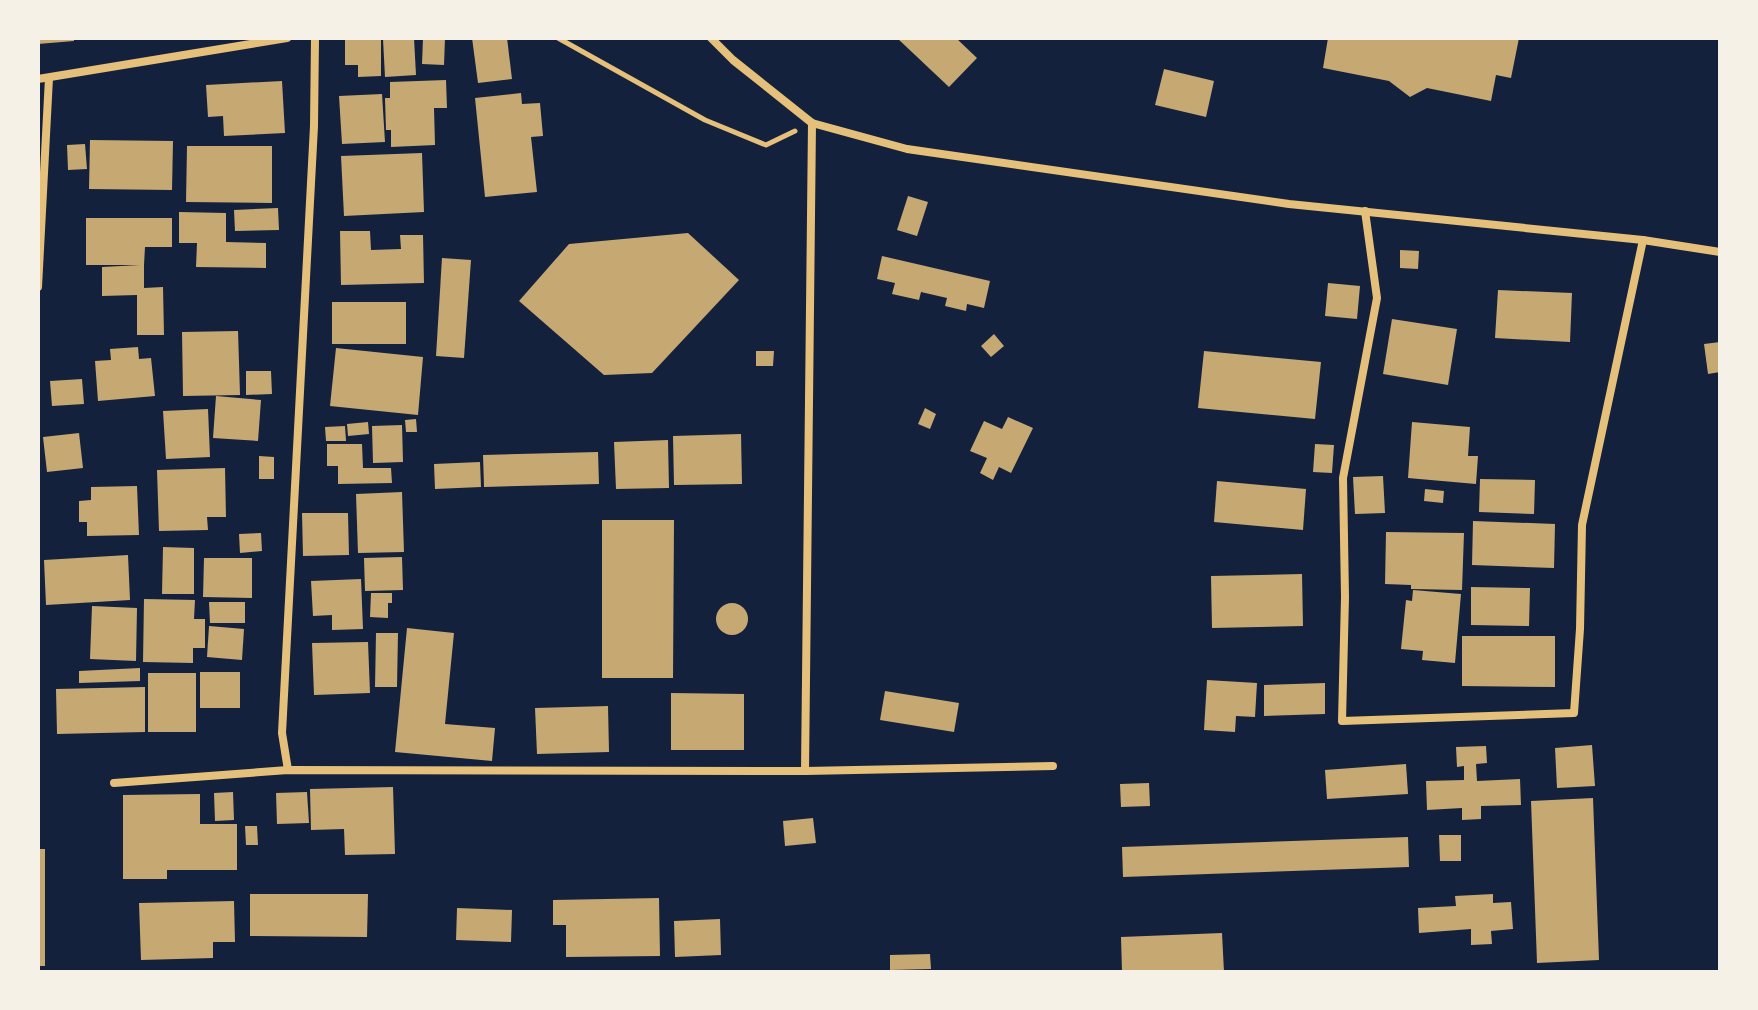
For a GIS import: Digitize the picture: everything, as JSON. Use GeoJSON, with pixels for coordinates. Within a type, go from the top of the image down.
{"type":"FeatureCollection","features":[{"type":"Feature","properties":{"kind":"street"},"geometry":{"type":"LineString","coordinates":[[38,79],[287,38]]}},
{"type":"Feature","properties":{"kind":"street"},"geometry":{"type":"LineString","coordinates":[[288,770],[282,733],[314,126],[315,38]]}},
{"type":"Feature","properties":{"kind":"street"},"geometry":{"type":"LineString","coordinates":[[711,38],[733,60],[812,123],[907,149],[1274,202],[1643,240],[1720,252]]}},
{"type":"Feature","properties":{"kind":"street"},"geometry":{"type":"LineString","coordinates":[[38,287],[49,78]]}},
{"type":"Feature","properties":{"kind":"street"},"geometry":{"type":"LineString","coordinates":[[805,771],[812,123]]}},
{"type":"Feature","properties":{"kind":"street"},"geometry":{"type":"LineString","coordinates":[[1365,211],[1377,298],[1343,478],[1345,597],[1342,721],[1574,713],[1580,629],[1582,525],[1643,240]]}},
{"type":"Feature","properties":{"kind":"street"},"geometry":{"type":"LineString","coordinates":[[114,783],[288,770],[805,771],[1053,766]]}},
{"type":"Feature","properties":{"kind":"path"},"geometry":{"type":"LineString","coordinates":[[558,38],[705,120],[766,145],[812,123]]}},
{"type":"Feature","properties":{"kind":"building"},"geometry":{"type":"Polygon","coordinates":[[[38,38],[74,38],[74,41],[38,44],[38,38]]]}},
{"type":"Feature","properties":{"kind":"building"},"geometry":{"type":"Polygon","coordinates":[[[345,38],[381,38],[381,76],[358,77],[358,65],[345,65],[345,38]]]}},
{"type":"Feature","properties":{"kind":"building"},"geometry":{"type":"Polygon","coordinates":[[[414,38],[416,75],[385,77],[383,39],[414,38]]]}},
{"type":"Feature","properties":{"kind":"building"},"geometry":{"type":"Polygon","coordinates":[[[423,38],[445,38],[444,65],[422,64],[423,38]]]}},
{"type":"Feature","properties":{"kind":"building"},"geometry":{"type":"Polygon","coordinates":[[[472,38],[507,38],[512,79],[478,83],[472,38]]]}},
{"type":"Feature","properties":{"kind":"building"},"geometry":{"type":"Polygon","coordinates":[[[897,38],[956,38],[977,58],[949,87],[897,38]]]}},
{"type":"Feature","properties":{"kind":"building"},"geometry":{"type":"Polygon","coordinates":[[[1328,38],[1519,38],[1511,78],[1496,75],[1491,101],[1427,88],[1410,97],[1389,81],[1323,68],[1328,38]]]}},
{"type":"Feature","properties":{"kind":"building"},"geometry":{"type":"Polygon","coordinates":[[[1164,69],[1214,81],[1206,117],[1155,105],[1164,69]]]}},
{"type":"Feature","properties":{"kind":"building"},"geometry":{"type":"Polygon","coordinates":[[[446,80],[447,108],[434,108],[435,145],[391,147],[391,130],[386,130],[385,98],[390,98],[390,82],[446,80]]]}},
{"type":"Feature","properties":{"kind":"building"},"geometry":{"type":"Polygon","coordinates":[[[282,81],[285,133],[224,136],[223,116],[208,117],[206,85],[282,81]]]}},
{"type":"Feature","properties":{"kind":"building"},"geometry":{"type":"Polygon","coordinates":[[[521,93],[522,104],[540,103],[543,136],[531,137],[537,192],[485,197],[475,98],[521,93]]]}},
{"type":"Feature","properties":{"kind":"building"},"geometry":{"type":"Polygon","coordinates":[[[382,94],[385,142],[342,144],[339,96],[382,94]]]}},
{"type":"Feature","properties":{"kind":"building"},"geometry":{"type":"Polygon","coordinates":[[[90,140],[173,141],[172,190],[89,189],[90,140]]]}},
{"type":"Feature","properties":{"kind":"building"},"geometry":{"type":"Polygon","coordinates":[[[85,144],[87,169],[68,170],[67,145],[85,144]]]}},
{"type":"Feature","properties":{"kind":"building"},"geometry":{"type":"Polygon","coordinates":[[[187,146],[272,146],[272,203],[186,202],[187,146]]]}},
{"type":"Feature","properties":{"kind":"building"},"geometry":{"type":"Polygon","coordinates":[[[422,153],[424,212],[344,216],[341,156],[422,153]]]}},
{"type":"Feature","properties":{"kind":"building"},"geometry":{"type":"Polygon","coordinates":[[[908,196],[928,202],[917,236],[897,230],[908,196]]]}},
{"type":"Feature","properties":{"kind":"building"},"geometry":{"type":"Polygon","coordinates":[[[278,208],[279,230],[235,231],[234,210],[278,208]]]}},
{"type":"Feature","properties":{"kind":"building"},"geometry":{"type":"Polygon","coordinates":[[[179,212],[226,213],[226,242],[266,243],[266,268],[196,267],[197,243],[179,243],[179,212]]]}},
{"type":"Feature","properties":{"kind":"building"},"geometry":{"type":"Polygon","coordinates":[[[86,218],[172,218],[172,247],[145,247],[144,288],[163,287],[164,335],[137,335],[137,295],[102,296],[102,267],[140,265],[86,265],[86,218]]]}},
{"type":"Feature","properties":{"kind":"building"},"geometry":{"type":"Polygon","coordinates":[[[340,231],[370,231],[371,250],[401,249],[400,235],[423,235],[424,283],[341,285],[340,231]]]}},
{"type":"Feature","properties":{"kind":"building"},"geometry":{"type":"Polygon","coordinates":[[[688,233],[739,280],[652,373],[604,375],[519,301],[569,244],[688,233]]]}},
{"type":"Feature","properties":{"kind":"building"},"geometry":{"type":"Polygon","coordinates":[[[1400,250],[1419,251],[1418,269],[1400,268],[1400,250]]]}},
{"type":"Feature","properties":{"kind":"building"},"geometry":{"type":"Polygon","coordinates":[[[882,256],[990,281],[984,308],[967,304],[966,311],[945,306],[947,298],[921,292],[919,300],[892,294],[895,283],[877,279],[882,256]]]}},
{"type":"Feature","properties":{"kind":"building"},"geometry":{"type":"Polygon","coordinates":[[[442,258],[471,260],[464,358],[436,356],[442,258]]]}},
{"type":"Feature","properties":{"kind":"building"},"geometry":{"type":"Polygon","coordinates":[[[1328,283],[1360,286],[1357,319],[1325,316],[1328,283]]]}},
{"type":"Feature","properties":{"kind":"building"},"geometry":{"type":"Polygon","coordinates":[[[1498,290],[1572,293],[1570,342],[1495,338],[1498,290]]]}},
{"type":"Feature","properties":{"kind":"building"},"geometry":{"type":"Polygon","coordinates":[[[332,302],[406,302],[406,344],[332,344],[332,302]]]}},
{"type":"Feature","properties":{"kind":"building"},"geometry":{"type":"Polygon","coordinates":[[[1392,319],[1457,329],[1448,385],[1383,374],[1392,319]]]}},
{"type":"Feature","properties":{"kind":"building"},"geometry":{"type":"Polygon","coordinates":[[[238,331],[240,395],[183,396],[182,332],[238,331]]]}},
{"type":"Feature","properties":{"kind":"building"},"geometry":{"type":"Polygon","coordinates":[[[994,334],[1004,346],[991,357],[981,346],[994,334]]]}},
{"type":"Feature","properties":{"kind":"building"},"geometry":{"type":"Polygon","coordinates":[[[1720,342],[1720,372],[1708,374],[1704,344],[1720,342]]]}},
{"type":"Feature","properties":{"kind":"building"},"geometry":{"type":"Polygon","coordinates":[[[138,347],[139,359],[151,358],[155,396],[98,401],[95,361],[111,360],[110,349],[138,347]]]}},
{"type":"Feature","properties":{"kind":"building"},"geometry":{"type":"Polygon","coordinates":[[[336,348],[423,357],[418,415],[330,406],[336,348]]]}},
{"type":"Feature","properties":{"kind":"building"},"geometry":{"type":"Polygon","coordinates":[[[756,351],[774,351],[773,366],[756,366],[756,351]]]}},
{"type":"Feature","properties":{"kind":"building"},"geometry":{"type":"Polygon","coordinates":[[[1204,351],[1321,362],[1315,419],[1198,408],[1204,351]]]}},
{"type":"Feature","properties":{"kind":"building"},"geometry":{"type":"Polygon","coordinates":[[[246,371],[271,371],[272,394],[246,395],[246,371]]]}},
{"type":"Feature","properties":{"kind":"building"},"geometry":{"type":"Polygon","coordinates":[[[82,379],[84,404],[52,406],[50,381],[82,379]]]}},
{"type":"Feature","properties":{"kind":"building"},"geometry":{"type":"Polygon","coordinates":[[[216,396],[261,400],[258,441],[213,438],[216,396]]]}},
{"type":"Feature","properties":{"kind":"building"},"geometry":{"type":"Polygon","coordinates":[[[925,408],[936,414],[930,429],[918,424],[925,408]]]}},
{"type":"Feature","properties":{"kind":"building"},"geometry":{"type":"Polygon","coordinates":[[[208,409],[210,457],[166,459],[163,411],[208,409]]]}},
{"type":"Feature","properties":{"kind":"building"},"geometry":{"type":"Polygon","coordinates":[[[1008,417],[1033,428],[1011,473],[999,467],[993,480],[980,473],[987,458],[970,451],[984,421],[1002,429],[1008,417]]]}},
{"type":"Feature","properties":{"kind":"building"},"geometry":{"type":"Polygon","coordinates":[[[416,419],[417,432],[406,432],[405,420],[416,419]]]}},
{"type":"Feature","properties":{"kind":"building"},"geometry":{"type":"Polygon","coordinates":[[[368,422],[369,434],[348,436],[347,424],[368,422]]]}},
{"type":"Feature","properties":{"kind":"building"},"geometry":{"type":"Polygon","coordinates":[[[1412,422],[1470,427],[1468,456],[1478,456],[1476,484],[1408,478],[1412,422]]]}},
{"type":"Feature","properties":{"kind":"building"},"geometry":{"type":"Polygon","coordinates":[[[402,425],[403,462],[373,463],[372,426],[402,425]]]}},
{"type":"Feature","properties":{"kind":"building"},"geometry":{"type":"Polygon","coordinates":[[[345,426],[346,441],[326,441],[325,427],[345,426]]]}},
{"type":"Feature","properties":{"kind":"building"},"geometry":{"type":"Polygon","coordinates":[[[79,433],[83,468],[47,472],[43,437],[79,433]]]}},
{"type":"Feature","properties":{"kind":"building"},"geometry":{"type":"Polygon","coordinates":[[[741,434],[742,484],[674,485],[673,436],[741,434]]]}},
{"type":"Feature","properties":{"kind":"building"},"geometry":{"type":"Polygon","coordinates":[[[668,440],[669,488],[616,489],[614,442],[668,440]]]}},
{"type":"Feature","properties":{"kind":"building"},"geometry":{"type":"Polygon","coordinates":[[[327,444],[362,444],[363,468],[391,468],[392,483],[338,484],[338,466],[327,466],[327,444]]]}},
{"type":"Feature","properties":{"kind":"building"},"geometry":{"type":"Polygon","coordinates":[[[1315,444],[1334,445],[1332,473],[1313,472],[1315,444]]]}},
{"type":"Feature","properties":{"kind":"building"},"geometry":{"type":"Polygon","coordinates":[[[598,452],[599,484],[484,487],[483,455],[598,452]]]}},
{"type":"Feature","properties":{"kind":"building"},"geometry":{"type":"Polygon","coordinates":[[[259,456],[274,457],[274,479],[259,479],[259,456]]]}},
{"type":"Feature","properties":{"kind":"building"},"geometry":{"type":"Polygon","coordinates":[[[480,462],[481,487],[435,489],[434,464],[480,462]]]}},
{"type":"Feature","properties":{"kind":"building"},"geometry":{"type":"Polygon","coordinates":[[[225,468],[226,517],[207,517],[208,530],[159,531],[157,470],[225,468]]]}},
{"type":"Feature","properties":{"kind":"building"},"geometry":{"type":"Polygon","coordinates":[[[1383,476],[1385,513],[1355,514],[1353,477],[1383,476]]]}},
{"type":"Feature","properties":{"kind":"building"},"geometry":{"type":"Polygon","coordinates":[[[1480,479],[1535,480],[1534,514],[1479,512],[1480,479]]]}},
{"type":"Feature","properties":{"kind":"building"},"geometry":{"type":"Polygon","coordinates":[[[1217,481],[1306,489],[1303,530],[1214,522],[1217,481]]]}},
{"type":"Feature","properties":{"kind":"building"},"geometry":{"type":"Polygon","coordinates":[[[137,486],[139,535],[87,536],[87,522],[79,522],[79,501],[91,500],[91,487],[137,486]]]}},
{"type":"Feature","properties":{"kind":"building"},"geometry":{"type":"Polygon","coordinates":[[[1425,489],[1444,491],[1443,503],[1424,501],[1425,489]]]}},
{"type":"Feature","properties":{"kind":"building"},"geometry":{"type":"Polygon","coordinates":[[[402,492],[404,552],[358,553],[356,494],[402,492]]]}},
{"type":"Feature","properties":{"kind":"building"},"geometry":{"type":"Polygon","coordinates":[[[302,513],[348,513],[349,555],[303,556],[302,513]]]}},
{"type":"Feature","properties":{"kind":"building"},"geometry":{"type":"Polygon","coordinates":[[[602,520],[674,520],[673,678],[602,678],[602,520]]]}},
{"type":"Feature","properties":{"kind":"building"},"geometry":{"type":"Polygon","coordinates":[[[1473,521],[1555,524],[1554,568],[1472,565],[1473,521]]]}},
{"type":"Feature","properties":{"kind":"building"},"geometry":{"type":"Polygon","coordinates":[[[1386,532],[1464,533],[1462,590],[1411,589],[1411,585],[1385,584],[1386,532]]]}},
{"type":"Feature","properties":{"kind":"building"},"geometry":{"type":"Polygon","coordinates":[[[261,533],[262,551],[240,553],[239,534],[261,533]]]}},
{"type":"Feature","properties":{"kind":"building"},"geometry":{"type":"Polygon","coordinates":[[[163,547],[194,548],[194,594],[162,594],[163,547]]]}},
{"type":"Feature","properties":{"kind":"building"},"geometry":{"type":"Polygon","coordinates":[[[128,555],[130,600],[46,605],[44,560],[128,555]]]}},
{"type":"Feature","properties":{"kind":"building"},"geometry":{"type":"Polygon","coordinates":[[[402,557],[403,590],[365,591],[364,558],[402,557]]]}},
{"type":"Feature","properties":{"kind":"building"},"geometry":{"type":"Polygon","coordinates":[[[204,558],[252,558],[252,598],[203,597],[204,558]]]}},
{"type":"Feature","properties":{"kind":"building"},"geometry":{"type":"Polygon","coordinates":[[[1302,574],[1303,626],[1212,628],[1211,576],[1302,574]]]}},
{"type":"Feature","properties":{"kind":"building"},"geometry":{"type":"Polygon","coordinates":[[[361,579],[363,629],[332,630],[332,615],[313,616],[311,581],[361,579]]]}},
{"type":"Feature","properties":{"kind":"building"},"geometry":{"type":"Polygon","coordinates":[[[1471,587],[1530,588],[1529,626],[1471,625],[1471,587]]]}},
{"type":"Feature","properties":{"kind":"building"},"geometry":{"type":"Polygon","coordinates":[[[1413,590],[1461,594],[1455,663],[1422,660],[1423,651],[1401,649],[1406,600],[1412,601],[1413,590]]]}},
{"type":"Feature","properties":{"kind":"building"},"geometry":{"type":"Polygon","coordinates":[[[371,593],[392,593],[388,618],[370,617],[371,593]]]}},
{"type":"Feature","properties":{"kind":"building"},"geometry":{"type":"Polygon","coordinates":[[[144,599],[195,600],[194,619],[205,619],[205,648],[193,648],[193,663],[143,662],[144,599]]]}},
{"type":"Feature","properties":{"kind":"building"},"geometry":{"type":"Polygon","coordinates":[[[209,602],[245,602],[245,623],[210,623],[209,602]]]}},
{"type":"Feature","properties":{"kind":"building"},"geometry":{"type":"Polygon","coordinates":[[[732,603],[744,607],[748,619],[744,631],[732,635],[720,631],[716,619],[720,607],[732,603]]]}},
{"type":"Feature","properties":{"kind":"building"},"geometry":{"type":"Polygon","coordinates":[[[92,606],[137,608],[136,661],[90,659],[92,606]]]}},
{"type":"Feature","properties":{"kind":"building"},"geometry":{"type":"Polygon","coordinates":[[[209,626],[244,629],[242,660],[207,657],[209,626]]]}},
{"type":"Feature","properties":{"kind":"building"},"geometry":{"type":"Polygon","coordinates":[[[407,628],[454,633],[445,724],[495,728],[492,761],[395,752],[407,628]]]}},
{"type":"Feature","properties":{"kind":"building"},"geometry":{"type":"Polygon","coordinates":[[[376,633],[398,633],[397,687],[375,687],[376,633]]]}},
{"type":"Feature","properties":{"kind":"building"},"geometry":{"type":"Polygon","coordinates":[[[1462,636],[1555,636],[1555,687],[1462,686],[1462,636]]]}},
{"type":"Feature","properties":{"kind":"building"},"geometry":{"type":"Polygon","coordinates":[[[368,642],[370,693],[314,695],[312,643],[368,642]]]}},
{"type":"Feature","properties":{"kind":"building"},"geometry":{"type":"Polygon","coordinates":[[[140,668],[140,681],[79,683],[79,671],[140,668]]]}},
{"type":"Feature","properties":{"kind":"building"},"geometry":{"type":"Polygon","coordinates":[[[200,672],[240,672],[240,708],[200,708],[200,672]]]}},
{"type":"Feature","properties":{"kind":"building"},"geometry":{"type":"Polygon","coordinates":[[[148,673],[196,673],[196,732],[148,732],[148,673]]]}},
{"type":"Feature","properties":{"kind":"building"},"geometry":{"type":"Polygon","coordinates":[[[1207,680],[1257,683],[1255,717],[1236,716],[1235,732],[1204,730],[1207,680]]]}},
{"type":"Feature","properties":{"kind":"building"},"geometry":{"type":"Polygon","coordinates":[[[1325,683],[1325,714],[1264,716],[1264,685],[1325,683]]]}},
{"type":"Feature","properties":{"kind":"building"},"geometry":{"type":"Polygon","coordinates":[[[145,687],[145,732],[57,734],[56,689],[145,687]]]}},
{"type":"Feature","properties":{"kind":"building"},"geometry":{"type":"Polygon","coordinates":[[[885,691],[959,703],[954,732],[880,720],[885,691]]]}},
{"type":"Feature","properties":{"kind":"building"},"geometry":{"type":"Polygon","coordinates":[[[671,693],[744,694],[744,750],[671,750],[671,693]]]}},
{"type":"Feature","properties":{"kind":"building"},"geometry":{"type":"Polygon","coordinates":[[[608,706],[609,752],[537,754],[535,708],[608,706]]]}},
{"type":"Feature","properties":{"kind":"building"},"geometry":{"type":"Polygon","coordinates":[[[1592,745],[1595,786],[1557,788],[1555,748],[1592,745]]]}},
{"type":"Feature","properties":{"kind":"building"},"geometry":{"type":"Polygon","coordinates":[[[1486,746],[1487,763],[1476,764],[1477,781],[1520,779],[1521,805],[1481,806],[1481,819],[1462,820],[1462,808],[1427,810],[1426,781],[1464,780],[1464,766],[1457,767],[1456,747],[1486,746]]]}},
{"type":"Feature","properties":{"kind":"building"},"geometry":{"type":"Polygon","coordinates":[[[1406,764],[1408,794],[1327,799],[1325,770],[1406,764]]]}},
{"type":"Feature","properties":{"kind":"building"},"geometry":{"type":"Polygon","coordinates":[[[1149,783],[1150,806],[1121,807],[1120,784],[1149,783]]]}},
{"type":"Feature","properties":{"kind":"building"},"geometry":{"type":"Polygon","coordinates":[[[393,787],[395,854],[345,855],[344,829],[311,830],[310,789],[393,787]]]}},
{"type":"Feature","properties":{"kind":"building"},"geometry":{"type":"Polygon","coordinates":[[[233,792],[234,820],[215,821],[214,793],[233,792]]]}},
{"type":"Feature","properties":{"kind":"building"},"geometry":{"type":"Polygon","coordinates":[[[307,792],[309,823],[277,824],[276,793],[307,792]]]}},
{"type":"Feature","properties":{"kind":"building"},"geometry":{"type":"Polygon","coordinates":[[[200,794],[200,824],[237,824],[237,870],[167,870],[167,879],[123,879],[123,795],[200,794]]]}},
{"type":"Feature","properties":{"kind":"building"},"geometry":{"type":"Polygon","coordinates":[[[1593,798],[1599,960],[1537,963],[1531,801],[1593,798]]]}},
{"type":"Feature","properties":{"kind":"building"},"geometry":{"type":"Polygon","coordinates":[[[813,818],[816,843],[785,846],[783,821],[813,818]]]}},
{"type":"Feature","properties":{"kind":"building"},"geometry":{"type":"Polygon","coordinates":[[[245,826],[257,826],[258,845],[246,845],[245,826]]]}},
{"type":"Feature","properties":{"kind":"building"},"geometry":{"type":"Polygon","coordinates":[[[1439,835],[1461,835],[1461,861],[1440,861],[1439,835]]]}},
{"type":"Feature","properties":{"kind":"building"},"geometry":{"type":"Polygon","coordinates":[[[1408,837],[1409,867],[1123,877],[1122,847],[1408,837]]]}},
{"type":"Feature","properties":{"kind":"building"},"geometry":{"type":"Polygon","coordinates":[[[38,849],[45,849],[45,966],[38,966],[38,849]]]}},
{"type":"Feature","properties":{"kind":"building"},"geometry":{"type":"Polygon","coordinates":[[[250,894],[368,894],[367,937],[250,936],[250,894]]]}},
{"type":"Feature","properties":{"kind":"building"},"geometry":{"type":"Polygon","coordinates":[[[1493,894],[1493,903],[1511,902],[1513,929],[1491,931],[1492,944],[1471,945],[1471,929],[1419,933],[1418,908],[1456,906],[1455,896],[1493,894]]]}},
{"type":"Feature","properties":{"kind":"building"},"geometry":{"type":"Polygon","coordinates":[[[659,898],[660,956],[566,957],[566,925],[553,925],[553,900],[659,898]]]}},
{"type":"Feature","properties":{"kind":"building"},"geometry":{"type":"Polygon","coordinates":[[[234,901],[235,942],[213,942],[213,958],[141,960],[139,903],[234,901]]]}},
{"type":"Feature","properties":{"kind":"building"},"geometry":{"type":"Polygon","coordinates":[[[457,908],[512,910],[511,942],[456,940],[457,908]]]}},
{"type":"Feature","properties":{"kind":"building"},"geometry":{"type":"Polygon","coordinates":[[[720,919],[721,955],[675,957],[674,921],[720,919]]]}},
{"type":"Feature","properties":{"kind":"building"},"geometry":{"type":"Polygon","coordinates":[[[1222,933],[1224,972],[1122,972],[1121,937],[1222,933]]]}},
{"type":"Feature","properties":{"kind":"building"},"geometry":{"type":"Polygon","coordinates":[[[930,954],[931,969],[890,970],[890,955],[930,954]]]}}]}
